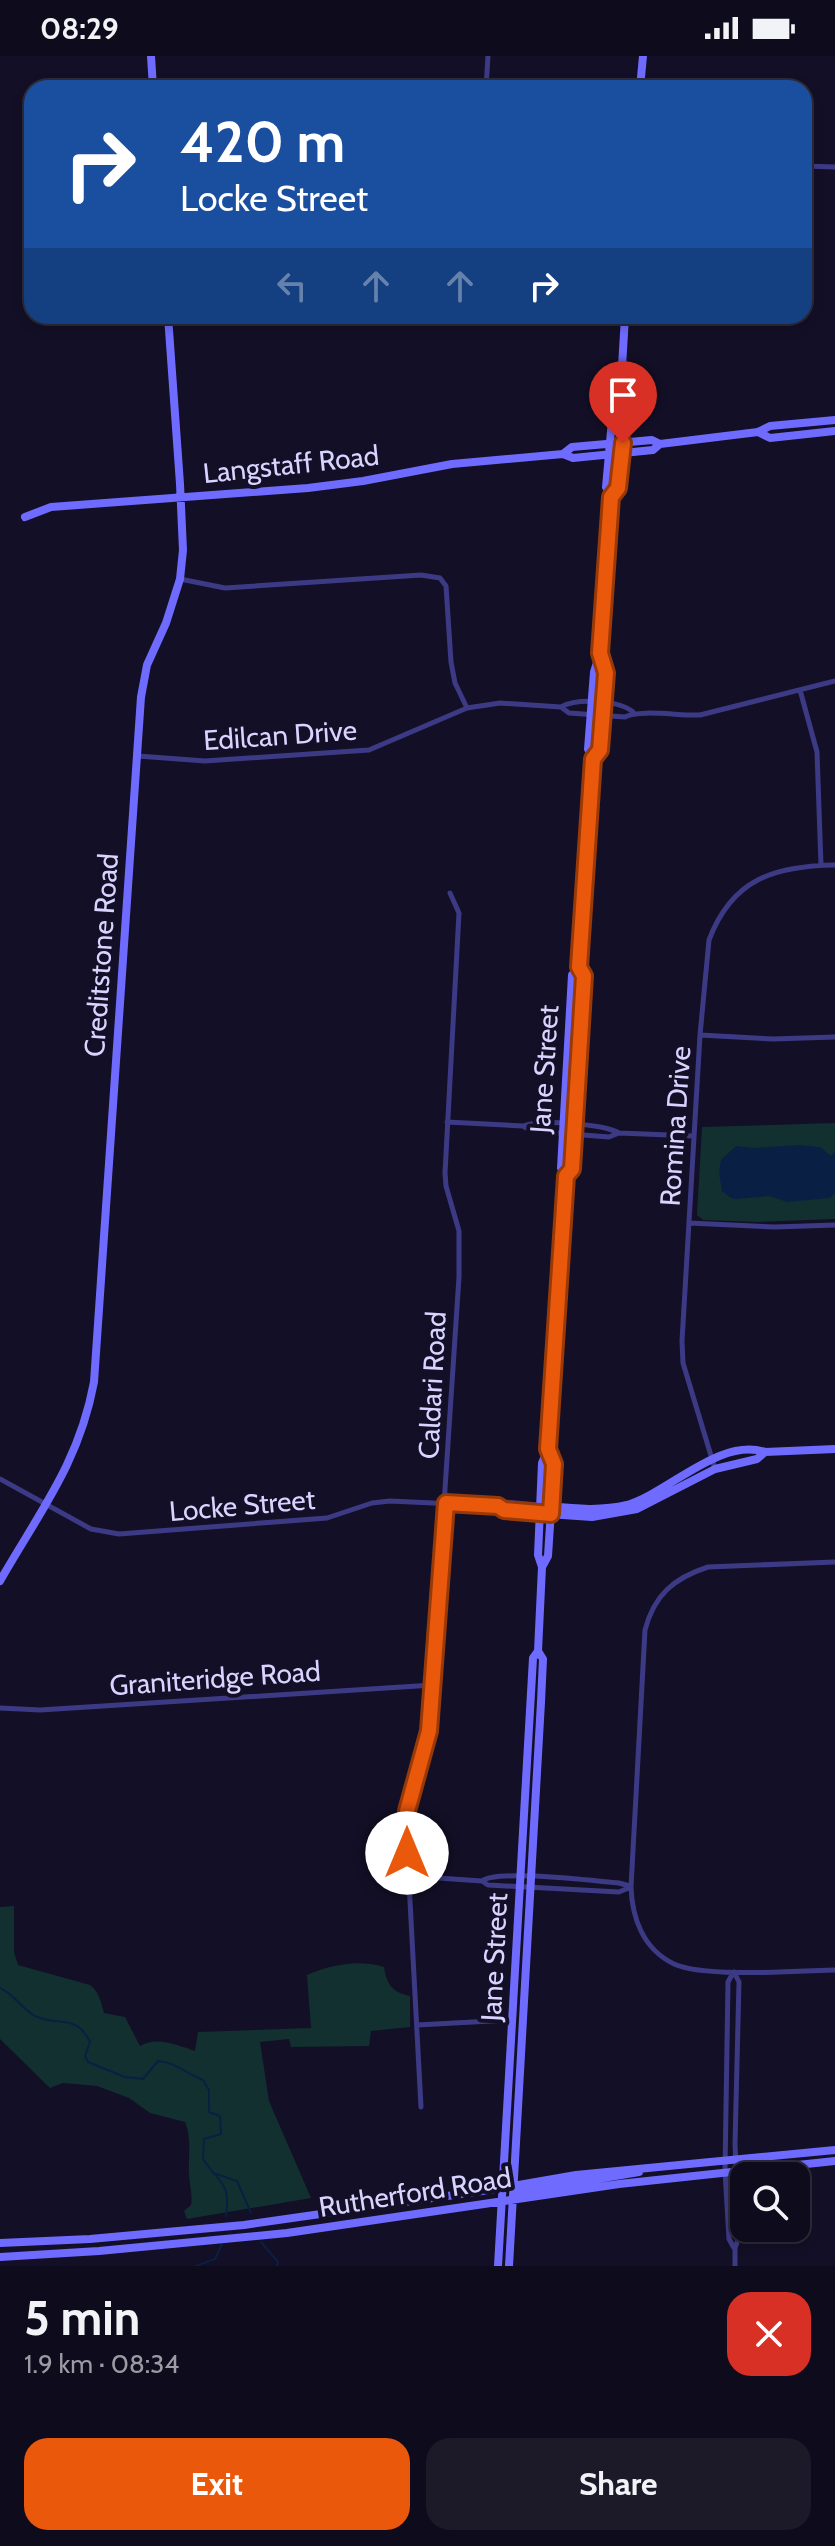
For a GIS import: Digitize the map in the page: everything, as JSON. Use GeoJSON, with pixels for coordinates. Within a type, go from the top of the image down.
{"type":"FeatureCollection","features":[{"type":"Feature","properties":{"kind":"main road"},"geometry":{"type":"LineString","coordinates":[[151,56],[152,80]]}},
{"type":"Feature","properties":{"kind":"main road"},"geometry":{"type":"LineString","coordinates":[[641,80],[643,56]]}},
{"type":"Feature","properties":{"kind":"main road","name":"Creditstone Road"},"geometry":{"type":"LineString","coordinates":[[0,1581],[70,1461],[83,1430],[94,1382],[141,697],[145,674],[180,579],[183,550],[169,324]]}},
{"type":"Feature","properties":{"kind":"main road","name":"Jane Street"},"geometry":{"type":"LineString","coordinates":[[611,497],[618,488],[623,443],[625,409],[620,401],[625,324]]}},
{"type":"Feature","properties":{"kind":"main road","name":"Jane Street"},"geometry":{"type":"LineString","coordinates":[[566,1176],[572,1169],[584,976],[579,967],[593,759],[588,749],[590,713],[594,672],[600,653],[611,497],[606,487],[613,409],[620,401]]}},
{"type":"Feature","properties":{"kind":"main road","name":"Langstaff Road"},"geometry":{"type":"LineString","coordinates":[[563,454],[572,447],[652,440],[660,444],[758,432],[770,426],[835,420]]}},
{"type":"Feature","properties":{"kind":"main road","name":"Langstaff Road"},"geometry":{"type":"LineString","coordinates":[[758,432],[770,438],[835,431]]}},
{"type":"Feature","properties":{"kind":"main road","name":"Langstaff Road"},"geometry":{"type":"LineString","coordinates":[[25,517],[51,507],[336,485],[452,464],[563,454],[573,458],[653,450],[660,444]]}},
{"type":"Feature","properties":{"kind":"main road","name":"Jane Street"},"geometry":{"type":"LineString","coordinates":[[593,759],[600,750],[606,673],[600,653]]}},
{"type":"Feature","properties":{"kind":"main road","name":"Jane Street"},"geometry":{"type":"LineString","coordinates":[[498,2266],[533,1658],[538,1651],[542,1463],[548,1449],[566,1176],[561,1168],[562,1128],[572,975],[579,967]]}},
{"type":"Feature","properties":{"kind":"main road","name":"Jane Street"},"geometry":{"type":"LineString","coordinates":[[542,1567],[548,1556],[554,1464],[548,1449]]}},
{"type":"Feature","properties":{"kind":"main road"},"geometry":{"type":"LineString","coordinates":[[540,1508],[592,1517],[637,1509],[714,1464],[757,1459],[765,1452],[835,1449]]}},
{"type":"Feature","properties":{"kind":"main road","name":"Jane Street"},"geometry":{"type":"LineString","coordinates":[[509,2266],[543,1659],[538,1651]]}},
{"type":"Feature","properties":{"kind":"main road","name":"Rutherford Road"},"geometry":{"type":"LineString","coordinates":[[0,2257],[141,2248],[287,2233],[503,2200],[515,2192],[656,2166],[835,2150]]}},
{"type":"Feature","properties":{"kind":"main road","name":"Rutherford Road"},"geometry":{"type":"LineString","coordinates":[[810,2163],[835,2161]]}},
{"type":"Feature","properties":{"kind":"main road","name":"Rutherford Road"},"geometry":{"type":"LineString","coordinates":[[0,2243],[101,2238],[244,2225],[503,2188],[515,2192],[730,2171]]}},
{"type":"Feature","properties":{"kind":"street"},"geometry":{"type":"LineString","coordinates":[[486,80],[488,56]]}},
{"type":"Feature","properties":{"kind":"street"},"geometry":{"type":"LineString","coordinates":[[812,166],[835,167]]}},
{"type":"Feature","properties":{"kind":"street"},"geometry":{"type":"LineString","coordinates":[[180,579],[225,588],[421,575],[440,578],[446,586],[453,672],[467,708]]}},
{"type":"Feature","properties":{"kind":"street"},"geometry":{"type":"LineString","coordinates":[[633,712],[700,715],[835,681]]}},
{"type":"Feature","properties":{"kind":"street"},"geometry":{"type":"LineString","coordinates":[[800,690],[817,752],[821,865]]}},
{"type":"Feature","properties":{"kind":"street","name":"Edilcan Drive"},"geometry":{"type":"LineString","coordinates":[[138,756],[205,761],[369,750],[467,708],[500,703],[561,707],[569,713],[625,717],[633,712],[626,706],[591,703],[569,702],[561,707]]}},
{"type":"Feature","properties":{"kind":"street","name":"Romina Drive"},"geometry":{"type":"LineString","coordinates":[[714,1464],[683,1363],[682,1341],[700,1035],[709,940],[732,899],[742,889],[773,872],[835,865]]}},
{"type":"Feature","properties":{"kind":"street","name":"Caldari Road"},"geometry":{"type":"LineString","coordinates":[[421,2107],[407,1811],[429,1731],[459,1277],[459,1231],[446,1186],[459,913],[450,893]]}},
{"type":"Feature","properties":{"kind":"street"},"geometry":{"type":"LineString","coordinates":[[700,1035],[773,1039],[835,1037]]}},
{"type":"Feature","properties":{"kind":"street"},"geometry":{"type":"LineString","coordinates":[[447,1122],[523,1126],[533,1122],[609,1137],[619,1133],[694,1136]]}},
{"type":"Feature","properties":{"kind":"street"},"geometry":{"type":"LineString","coordinates":[[689,1223],[748,1227],[835,1225]]}},
{"type":"Feature","properties":{"kind":"street","name":"Locke Street"},"geometry":{"type":"LineString","coordinates":[[0,1479],[91,1529],[119,1534],[327,1518],[381,1502],[498,1506],[504,1502],[540,1508]]}},
{"type":"Feature","properties":{"kind":"street"},"geometry":{"type":"LineString","coordinates":[[835,1562],[708,1567],[673,1582],[653,1607],[645,1630],[631,1887],[631,1907],[639,1930],[659,1954],[674,1964],[691,1969],[734,1972],[835,1970]]}},
{"type":"Feature","properties":{"kind":"street","name":"Graniteridge Road"},"geometry":{"type":"LineString","coordinates":[[0,1708],[40,1710],[433,1685]]}},
{"type":"Feature","properties":{"kind":"street"},"geometry":{"type":"LineString","coordinates":[[409,1876],[482,1881],[488,1885],[531,1877],[619,1883],[631,1887]]}},
{"type":"Feature","properties":{"kind":"street"},"geometry":{"type":"LineString","coordinates":[[482,1881],[489,1876],[520,1881],[531,1888],[619,1892],[631,1887]]}},
{"type":"Feature","properties":{"kind":"street"},"geometry":{"type":"LineString","coordinates":[[734,1972],[739,1982],[736,2162]]}},
{"type":"Feature","properties":{"kind":"street"},"geometry":{"type":"LineString","coordinates":[[734,1972],[728,1982],[725,2171],[729,2239],[735,2248]]}},
{"type":"Feature","properties":{"kind":"street"},"geometry":{"type":"LineString","coordinates":[[417,2025],[513,2020]]}},
{"type":"Feature","properties":{"kind":"street"},"geometry":{"type":"LineString","coordinates":[[735,2266],[737,2242]]}},
{"type":"Feature","properties":{"kind":"green space"},"geometry":{"type":"Polygon","coordinates":[[[835,1123],[835,1219],[757,1222],[703,1220],[697,1215],[702,1127],[835,1123]]]}},
{"type":"Feature","properties":{"kind":"green space"},"geometry":{"type":"Polygon","coordinates":[[[14,1906],[14,1952],[18,1965],[90,1985],[98,1994],[104,2013],[125,2017],[140,2046],[160,2042],[195,2051],[198,2032],[311,2028],[307,1975],[345,1964],[365,1963],[384,1967],[391,1987],[410,1996],[410,2027],[371,2031],[369,2046],[291,2047],[289,2039],[260,2042],[269,2101],[311,2198],[187,2219],[184,2211],[191,2205],[192,2197],[185,2122],[150,2113],[129,2098],[97,2086],[63,2083],[50,2088],[0,2039],[0,1907],[14,1906]]]}},
{"type":"Feature","properties":{"kind":"water"},"geometry":{"type":"Polygon","coordinates":[[[736,1146],[820,1147],[831,1156],[835,1151],[835,1193],[830,1198],[787,1202],[769,1196],[736,1199],[722,1191],[719,1173],[721,1160],[736,1146]]]}},
{"type":"Feature","properties":{"kind":"waterway"},"geometry":{"type":"LineString","coordinates":[[0,1988],[35,2016],[79,2027],[90,2042],[85,2056],[88,2062],[125,2077],[143,2079],[158,2061],[203,2080],[209,2090],[209,2112],[220,2116],[221,2134],[204,2139],[203,2159],[225,2190],[226,2216]]}},
{"type":"Feature","properties":{"kind":"waterway"},"geometry":{"type":"LineString","coordinates":[[213,2173],[237,2181],[251,2213]]}},
{"type":"Feature","properties":{"kind":"waterway"},"geometry":{"type":"LineString","coordinates":[[261,2242],[278,2262],[277,2266]]}},
{"type":"Feature","properties":{"kind":"waterway"},"geometry":{"type":"LineString","coordinates":[[196,2266],[215,2259],[222,2244]]}},
{"type":"Feature","properties":{"kind":"route"},"geometry":{"type":"LineString","coordinates":[[407,1853],[407,1811],[429,1731],[446,1503],[498,1506],[504,1510],[551,1514],[554,1464],[548,1449],[566,1176],[572,1169],[584,976],[579,967],[583,905],[593,759],[600,750],[606,673],[600,653],[602,614],[611,497],[618,488],[623,443]]}}]}
